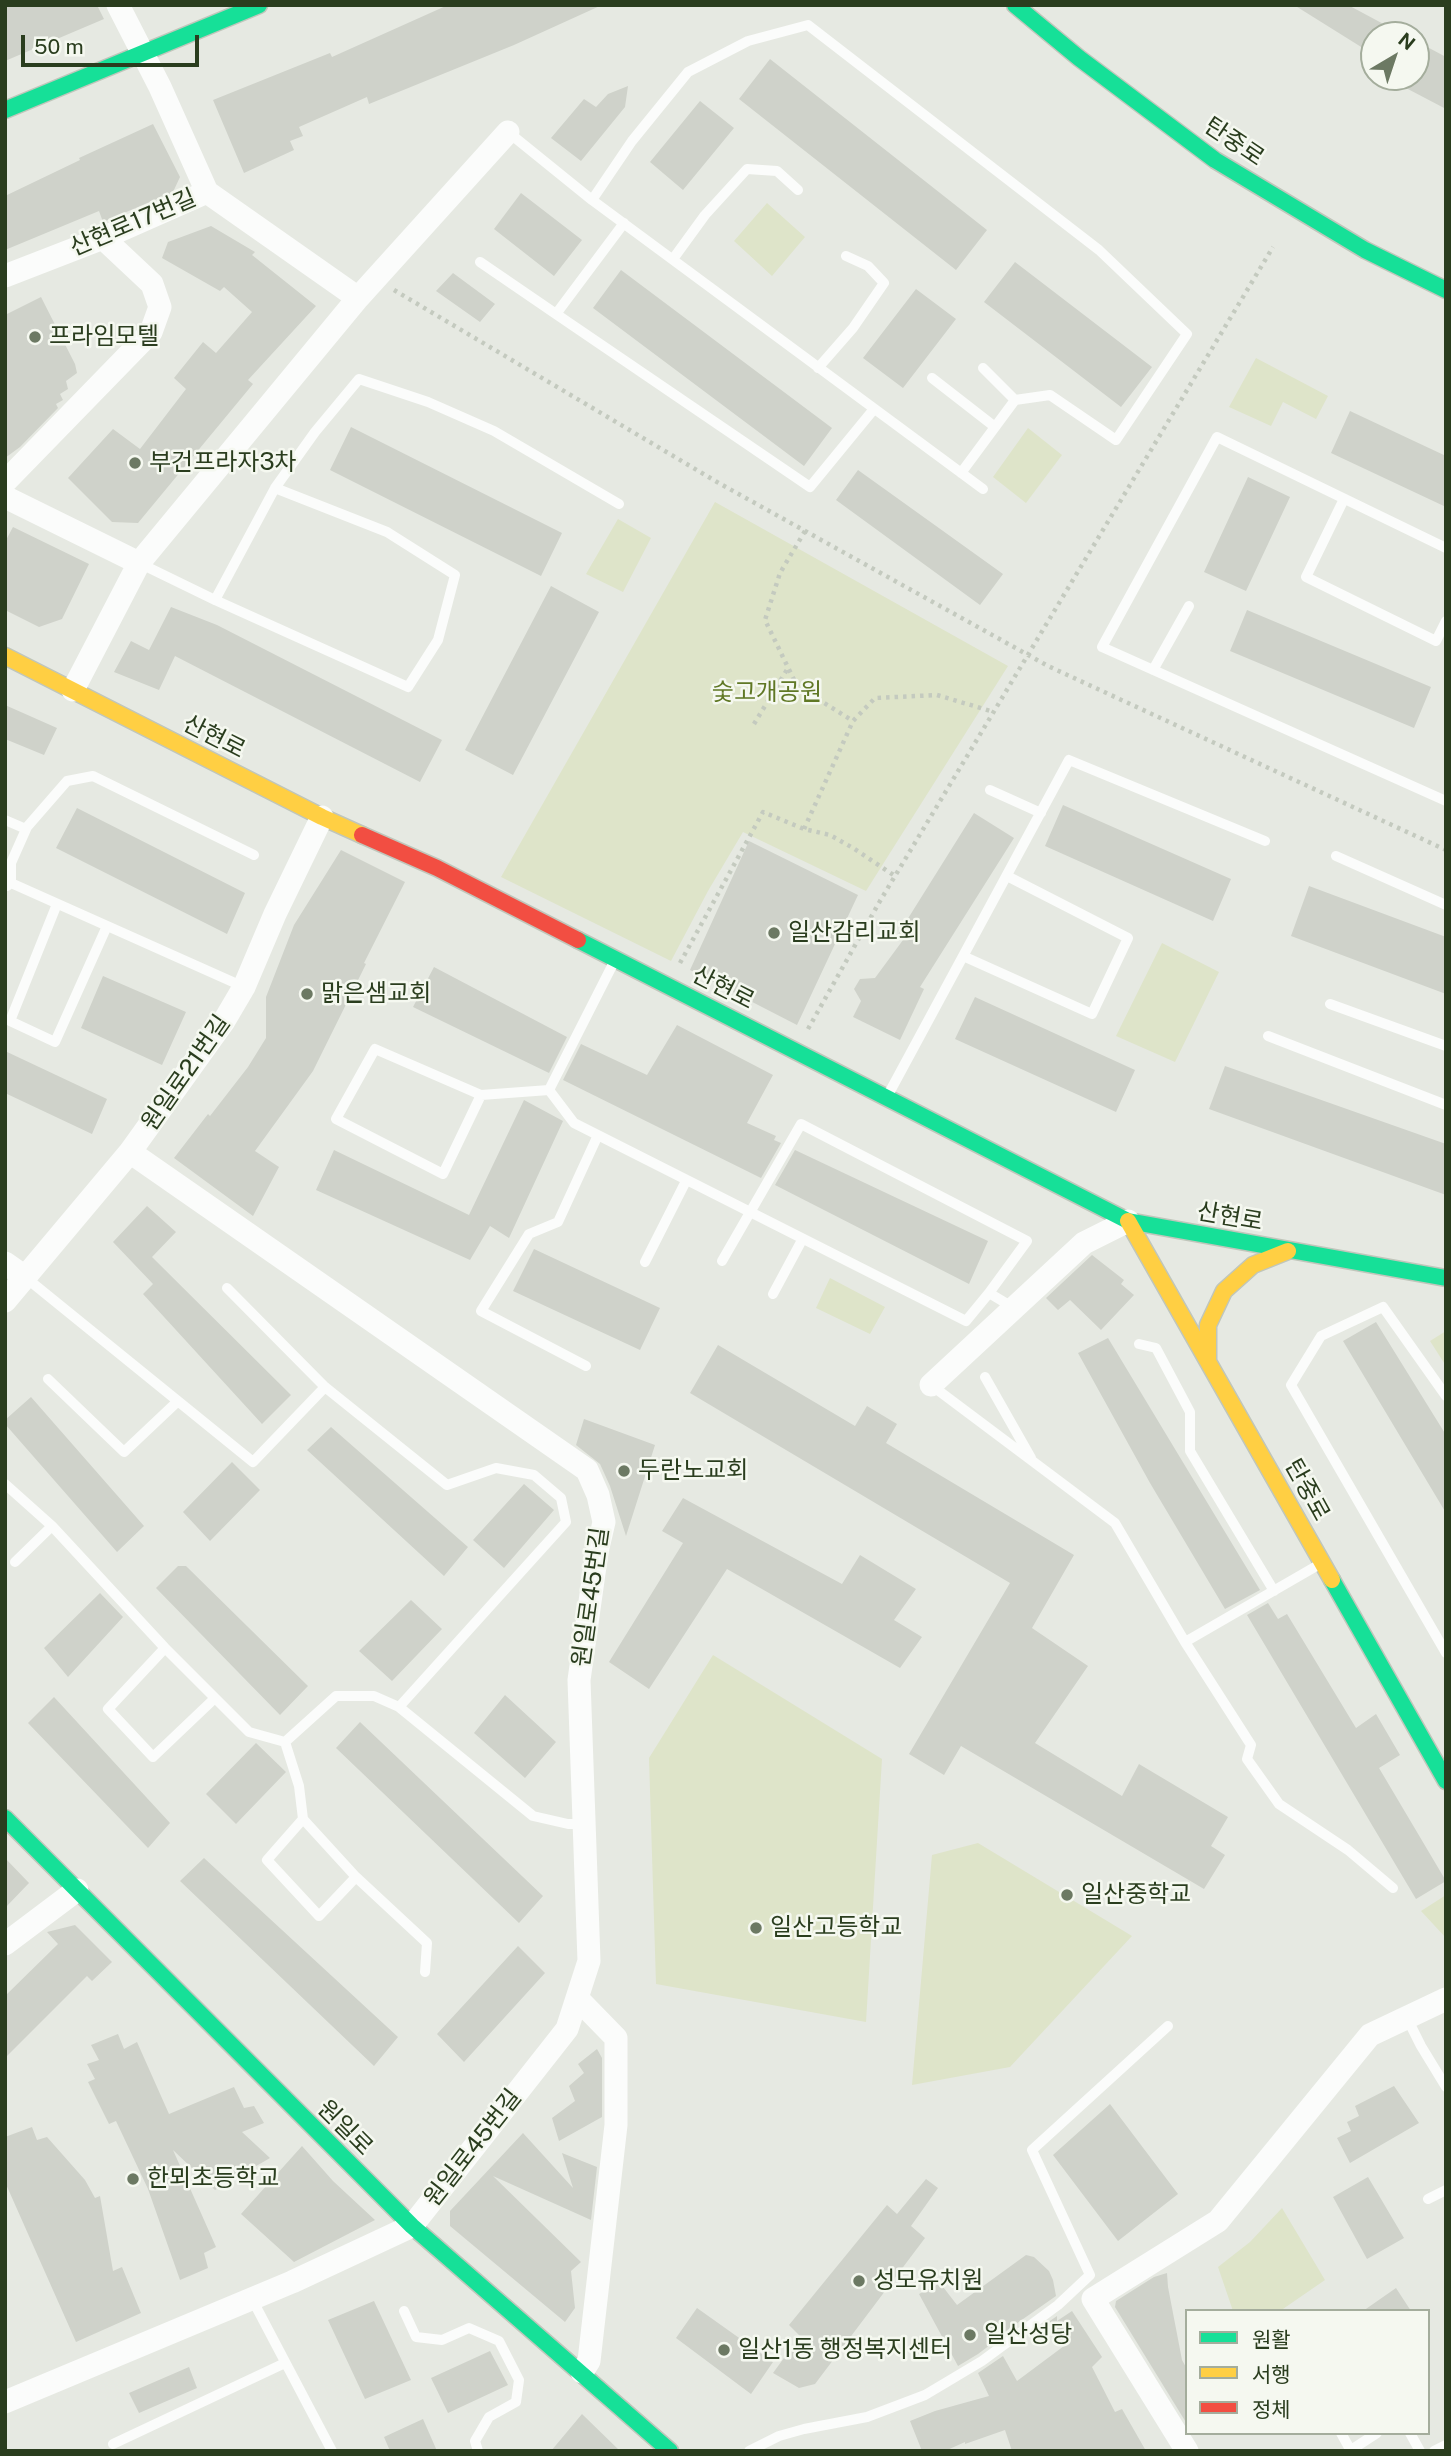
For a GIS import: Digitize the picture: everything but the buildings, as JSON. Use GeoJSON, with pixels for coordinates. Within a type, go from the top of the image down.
{"type":"FeatureCollection","features":[{"type":"Feature","properties":{"kind":"main road"},"geometry":{"type":"LineString","coordinates":[[5,110],[259,5]]}},
{"type":"Feature","properties":{"kind":"main road","name":"탄중로"},"geometry":{"type":"LineString","coordinates":[[1015,5],[1079,58],[1215,160],[1365,250],[1446,290]]}},
{"type":"Feature","properties":{"kind":"main road","name":"산현로"},"geometry":{"type":"LineString","coordinates":[[5,656],[322,817],[437,868],[1128,1221],[1446,1278]]}},
{"type":"Feature","properties":{"kind":"main road","name":"탄중로"},"geometry":{"type":"LineString","coordinates":[[1128,1221],[1445,1778]]}},
{"type":"Feature","properties":{"kind":"main road"},"geometry":{"type":"LineString","coordinates":[[1208,1361],[1208,1325],[1224,1291],[1253,1265],[1289,1251]]}},
{"type":"Feature","properties":{"kind":"main road","name":"원일로"},"geometry":{"type":"LineString","coordinates":[[5,1818],[412,2226],[670,2451]]}},
{"type":"Feature","properties":{"kind":"street"},"geometry":{"type":"LineString","coordinates":[[118,5],[144,53],[207,192]]}},
{"type":"Feature","properties":{"kind":"street"},"geometry":{"type":"LineString","coordinates":[[73,690],[139,563],[358,298],[508,132]]}},
{"type":"Feature","properties":{"kind":"street","name":"산현로17번길"},"geometry":{"type":"LineString","coordinates":[[5,276],[103,238],[207,192],[358,298]]}},
{"type":"Feature","properties":{"kind":"street"},"geometry":{"type":"LineString","coordinates":[[5,482],[151,332],[160,307],[152,284],[103,238]]}},
{"type":"Feature","properties":{"kind":"street"},"geometry":{"type":"LineString","coordinates":[[5,497],[139,563]]}},
{"type":"Feature","properties":{"kind":"street","name":"원일로21번길"},"geometry":{"type":"LineString","coordinates":[[5,1301],[130,1152],[224,1021],[244,987],[275,914],[322,817]]}},
{"type":"Feature","properties":{"kind":"street","name":"원일로45번길"},"geometry":{"type":"LineString","coordinates":[[130,1152],[587,1470],[598,1495],[604,1522],[597,1552],[579,1680],[589,1961],[567,2029],[412,2226]]}},
{"type":"Feature","properties":{"kind":"street"},"geometry":{"type":"LineString","coordinates":[[931,1385],[1084,1243],[1128,1221]]}},
{"type":"Feature","properties":{"kind":"street"},"geometry":{"type":"LineString","coordinates":[[5,1263],[26,1277]]}},
{"type":"Feature","properties":{"kind":"street"},"geometry":{"type":"LineString","coordinates":[[5,1944],[77,1890]]}},
{"type":"Feature","properties":{"kind":"street"},"geometry":{"type":"LineString","coordinates":[[577,1998],[616,2038],[615,2125],[589,2361],[582,2372]]}},
{"type":"Feature","properties":{"kind":"street"},"geometry":{"type":"LineString","coordinates":[[1187,2451],[1093,2299],[1218,2221],[1370,2035],[1446,1999]]}},
{"type":"Feature","properties":{"kind":"street"},"geometry":{"type":"LineString","coordinates":[[5,2402],[253,2299],[412,2226]]}},
{"type":"Feature","properties":{"kind":"lane"},"geometry":{"type":"LineString","coordinates":[[592,200],[632,141],[688,72],[748,41],[808,25],[1099,250],[1187,334],[1116,440],[1050,395],[1015,400],[961,473]]}},
{"type":"Feature","properties":{"kind":"lane"},"geometry":{"type":"LineString","coordinates":[[508,132],[592,200],[983,489]]}},
{"type":"Feature","properties":{"kind":"lane"},"geometry":{"type":"LineString","coordinates":[[673,259],[705,215],[747,169],[777,171],[798,190]]}},
{"type":"Feature","properties":{"kind":"lane"},"geometry":{"type":"LineString","coordinates":[[556,314],[624,223]]}},
{"type":"Feature","properties":{"kind":"lane"},"geometry":{"type":"LineString","coordinates":[[818,368],[853,328],[884,283],[868,266],[846,256]]}},
{"type":"Feature","properties":{"kind":"lane"},"geometry":{"type":"LineString","coordinates":[[480,262],[810,487],[874,409]]}},
{"type":"Feature","properties":{"kind":"lane"},"geometry":{"type":"LineString","coordinates":[[983,368],[1015,400]]}},
{"type":"Feature","properties":{"kind":"lane"},"geometry":{"type":"LineString","coordinates":[[932,378],[996,427]]}},
{"type":"Feature","properties":{"kind":"lane"},"geometry":{"type":"LineString","coordinates":[[215,600],[275,488],[315,432],[359,379],[428,402],[494,431],[619,504]]}},
{"type":"Feature","properties":{"kind":"lane"},"geometry":{"type":"LineString","coordinates":[[1446,548],[1217,437],[1102,647],[1446,801]]}},
{"type":"Feature","properties":{"kind":"lane"},"geometry":{"type":"LineString","coordinates":[[139,563],[408,687],[438,640],[455,575],[387,533],[275,488]]}},
{"type":"Feature","properties":{"kind":"lane"},"geometry":{"type":"LineString","coordinates":[[1344,499],[1306,577],[1436,641],[1446,621]]}},
{"type":"Feature","properties":{"kind":"lane"},"geometry":{"type":"LineString","coordinates":[[1153,670],[1189,606]]}},
{"type":"Feature","properties":{"kind":"lane"},"geometry":{"type":"LineString","coordinates":[[887,1098],[1069,760],[1265,841]]}},
{"type":"Feature","properties":{"kind":"lane"},"geometry":{"type":"LineString","coordinates":[[244,987],[8,885],[11,863],[26,829],[67,782],[93,776],[254,855]]}},
{"type":"Feature","properties":{"kind":"lane"},"geometry":{"type":"LineString","coordinates":[[990,790],[1041,813]]}},
{"type":"Feature","properties":{"kind":"lane"},"geometry":{"type":"LineString","coordinates":[[5,820],[26,829]]}},
{"type":"Feature","properties":{"kind":"lane"},"geometry":{"type":"LineString","coordinates":[[1336,856],[1446,905]]}},
{"type":"Feature","properties":{"kind":"lane"},"geometry":{"type":"LineString","coordinates":[[963,956],[1092,1014],[1128,938],[1007,876]]}},
{"type":"Feature","properties":{"kind":"lane"},"geometry":{"type":"LineString","coordinates":[[57,904],[10,1021],[55,1042],[107,926]]}},
{"type":"Feature","properties":{"kind":"lane"},"geometry":{"type":"LineString","coordinates":[[548,1090],[616,959]]}},
{"type":"Feature","properties":{"kind":"lane"},"geometry":{"type":"LineString","coordinates":[[1330,1004],[1446,1046]]}},
{"type":"Feature","properties":{"kind":"lane"},"geometry":{"type":"LineString","coordinates":[[1268,1036],[1446,1105]]}},
{"type":"Feature","properties":{"kind":"lane"},"geometry":{"type":"LineString","coordinates":[[481,1095],[443,1174],[336,1119],[375,1049],[481,1095],[548,1090]]}},
{"type":"Feature","properties":{"kind":"lane"},"geometry":{"type":"LineString","coordinates":[[548,1090],[574,1123],[686,1181],[749,1213],[802,1240],[966,1321],[1027,1241],[801,1124],[749,1213],[722,1261]]}},
{"type":"Feature","properties":{"kind":"lane"},"geometry":{"type":"LineString","coordinates":[[586,1366],[481,1311],[529,1234],[558,1222],[598,1135]]}},
{"type":"Feature","properties":{"kind":"lane"},"geometry":{"type":"LineString","coordinates":[[645,1262],[686,1181]]}},
{"type":"Feature","properties":{"kind":"lane"},"geometry":{"type":"LineString","coordinates":[[773,1294],[802,1240]]}},
{"type":"Feature","properties":{"kind":"lane"},"geometry":{"type":"LineString","coordinates":[[26,1277],[253,1462],[326,1387]]}},
{"type":"Feature","properties":{"kind":"lane"},"geometry":{"type":"LineString","coordinates":[[227,1288],[326,1387],[447,1485],[496,1468],[534,1475],[561,1498],[566,1522],[399,1707]]}},
{"type":"Feature","properties":{"kind":"lane"},"geometry":{"type":"LineString","coordinates":[[989,1293],[1014,1309]]}},
{"type":"Feature","properties":{"kind":"lane"},"geometry":{"type":"LineString","coordinates":[[1446,1396],[1384,1307],[1321,1336],[1291,1385],[1446,1654]]}},
{"type":"Feature","properties":{"kind":"lane"},"geometry":{"type":"LineString","coordinates":[[1139,1344],[1156,1348],[1190,1412],[1190,1451],[1274,1591]]}},
{"type":"Feature","properties":{"kind":"lane"},"geometry":{"type":"LineString","coordinates":[[985,1377],[1034,1463]]}},
{"type":"Feature","properties":{"kind":"lane"},"geometry":{"type":"LineString","coordinates":[[48,1379],[124,1452],[178,1401]]}},
{"type":"Feature","properties":{"kind":"lane"},"geometry":{"type":"LineString","coordinates":[[931,1385],[1115,1523],[1185,1642],[1251,1745],[1247,1759],[1279,1804],[1348,1850],[1393,1888]]}},
{"type":"Feature","properties":{"kind":"lane"},"geometry":{"type":"LineString","coordinates":[[5,1484],[52,1526],[165,1648],[249,1732],[285,1742]]}},
{"type":"Feature","properties":{"kind":"lane"},"geometry":{"type":"LineString","coordinates":[[15,1562],[52,1526]]}},
{"type":"Feature","properties":{"kind":"lane"},"geometry":{"type":"LineString","coordinates":[[1185,1642],[1322,1563]]}},
{"type":"Feature","properties":{"kind":"lane"},"geometry":{"type":"LineString","coordinates":[[165,1648],[108,1709],[153,1757],[215,1698]]}},
{"type":"Feature","properties":{"kind":"lane"},"geometry":{"type":"LineString","coordinates":[[285,1742],[335,1696],[374,1696],[399,1707],[533,1816],[568,1824],[584,1824]]}},
{"type":"Feature","properties":{"kind":"lane"},"geometry":{"type":"LineString","coordinates":[[285,1742],[299,1786],[303,1819],[356,1878],[427,1942],[425,1972]]}},
{"type":"Feature","properties":{"kind":"lane"},"geometry":{"type":"LineString","coordinates":[[303,1819],[267,1860],[319,1916],[356,1878]]}},
{"type":"Feature","properties":{"kind":"lane"},"geometry":{"type":"LineString","coordinates":[[1407,2018],[1446,2087]]}},
{"type":"Feature","properties":{"kind":"lane"},"geometry":{"type":"LineString","coordinates":[[1093,2299],[1090,2275],[1032,2150],[1168,2026]]}},
{"type":"Feature","properties":{"kind":"lane"},"geometry":{"type":"LineString","coordinates":[[1428,2199],[1446,2190]]}},
{"type":"Feature","properties":{"kind":"lane"},"geometry":{"type":"LineString","coordinates":[[749,2451],[779,2435],[867,2417],[925,2395],[982,2361],[1058,2305],[1090,2275]]}},
{"type":"Feature","properties":{"kind":"lane"},"geometry":{"type":"LineString","coordinates":[[253,2299],[332,2451]]}},
{"type":"Feature","properties":{"kind":"lane"},"geometry":{"type":"LineString","coordinates":[[404,2311],[416,2337],[442,2340],[469,2328],[499,2342],[519,2380],[516,2402],[489,2417],[475,2441],[478,2451]]}},
{"type":"Feature","properties":{"kind":"lane"},"geometry":{"type":"LineString","coordinates":[[113,2444],[285,2362]]}},
{"type":"Feature","properties":{"kind":"lane"},"geometry":{"type":"LineString","coordinates":[[1351,2450],[1374,2435]]}},
{"type":"Feature","properties":{"kind":"lane"},"geometry":{"type":"LineString","coordinates":[[1411,2435],[1420,2451]]}},
{"type":"Feature","properties":{"kind":"lane"},"geometry":{"type":"LineString","coordinates":[[1434,2451],[1446,2445]]}},
{"type":"Feature","properties":{"kind":"path"},"geometry":{"type":"LineString","coordinates":[[803,1038],[895,876],[1273,247]]}},
{"type":"Feature","properties":{"kind":"path"},"geometry":{"type":"LineString","coordinates":[[393,289],[705,475],[1028,655],[1446,850]]}},
{"type":"Feature","properties":{"kind":"path"},"geometry":{"type":"LineString","coordinates":[[805,531],[780,573],[765,620],[797,686],[853,721]]}},
{"type":"Feature","properties":{"kind":"path"},"geometry":{"type":"LineString","coordinates":[[754,724],[788,667]]}},
{"type":"Feature","properties":{"kind":"path"},"geometry":{"type":"LineString","coordinates":[[804,829],[853,721],[875,698],[937,695],[994,712]]}},
{"type":"Feature","properties":{"kind":"path"},"geometry":{"type":"LineString","coordinates":[[675,973],[763,812],[804,829],[830,835],[895,876]]}},
{"type":"Feature","properties":{"kind":"green space"},"geometry":{"type":"Polygon","coordinates":[[[767,203],[805,237],[772,276],[734,241],[767,203]]]}},
{"type":"Feature","properties":{"kind":"green space"},"geometry":{"type":"Polygon","coordinates":[[[1256,358],[1328,396],[1316,419],[1283,402],[1271,426],[1229,407],[1256,358]]]}},
{"type":"Feature","properties":{"kind":"green space"},"geometry":{"type":"Polygon","coordinates":[[[1028,428],[1062,455],[1026,503],[993,477],[1028,428]]]}},
{"type":"Feature","properties":{"kind":"green space","name":"숯고개공원"},"geometry":{"type":"Polygon","coordinates":[[[715,502],[1008,666],[866,891],[743,832],[671,961],[501,877],[715,502]]]}},
{"type":"Feature","properties":{"kind":"green space"},"geometry":{"type":"Polygon","coordinates":[[[618,519],[651,538],[623,592],[586,574],[618,519]]]}},
{"type":"Feature","properties":{"kind":"green space"},"geometry":{"type":"Polygon","coordinates":[[[1162,943],[1219,972],[1175,1062],[1116,1036],[1162,943]]]}},
{"type":"Feature","properties":{"kind":"green space"},"geometry":{"type":"Polygon","coordinates":[[[830,1278],[885,1307],[870,1334],[816,1308],[830,1278]]]}},
{"type":"Feature","properties":{"kind":"green space"},"geometry":{"type":"Polygon","coordinates":[[[1446,1331],[1446,1366],[1430,1341],[1446,1331]]]}},
{"type":"Feature","properties":{"kind":"green space"},"geometry":{"type":"Polygon","coordinates":[[[713,1655],[882,1759],[866,2022],[656,1984],[649,1758],[713,1655]]]}},
{"type":"Feature","properties":{"kind":"green space"},"geometry":{"type":"Polygon","coordinates":[[[978,1843],[1132,1936],[1010,2067],[912,2085],[932,1855],[978,1843]]]}},
{"type":"Feature","properties":{"kind":"green space"},"geometry":{"type":"Polygon","coordinates":[[[1446,1895],[1446,1938],[1421,1911],[1446,1895]]]}},
{"type":"Feature","properties":{"kind":"green space"},"geometry":{"type":"Polygon","coordinates":[[[1282,2208],[1325,2280],[1283,2309],[1232,2309],[1218,2267],[1250,2242],[1282,2208]]]}},
{"type":"Feature","properties":{"kind":"traffic: fast"},"geometry":{"type":"LineString","coordinates":[[5,110],[259,5]]}},
{"type":"Feature","properties":{"kind":"traffic: fast"},"geometry":{"type":"LineString","coordinates":[[1015,5],[1079,58],[1215,160],[1365,250],[1446,290]]}},
{"type":"Feature","properties":{"kind":"traffic: fast"},"geometry":{"type":"LineString","coordinates":[[578,940],[1128,1221],[1446,1278]]}},
{"type":"Feature","properties":{"kind":"traffic: fast"},"geometry":{"type":"LineString","coordinates":[[1332,1580],[1446,1781]]}},
{"type":"Feature","properties":{"kind":"traffic: fast"},"geometry":{"type":"LineString","coordinates":[[5,1818],[412,2226],[670,2451]]}},
{"type":"Feature","properties":{"kind":"traffic: slow"},"geometry":{"type":"LineString","coordinates":[[5,656],[362,835]]}},
{"type":"Feature","properties":{"kind":"traffic: slow"},"geometry":{"type":"LineString","coordinates":[[1128,1221],[1332,1580]]}},
{"type":"Feature","properties":{"kind":"traffic: slow"},"geometry":{"type":"LineString","coordinates":[[1208,1361],[1208,1325],[1224,1291],[1253,1265],[1288,1251]]}},
{"type":"Feature","properties":{"kind":"traffic: jam"},"geometry":{"type":"LineString","coordinates":[[362,835],[437,868],[578,940]]}},
{"type":"Feature","properties":{"kind":"place","name":"프라임모텔"},"geometry":{"type":"Point","coordinates":[35,337]}},
{"type":"Feature","properties":{"kind":"place","name":"부건프라자3차"},"geometry":{"type":"Point","coordinates":[135,463]}},
{"type":"Feature","properties":{"kind":"place","name":"일산감리교회"},"geometry":{"type":"Point","coordinates":[774,933]}},
{"type":"Feature","properties":{"kind":"place","name":"맑은샘교회"},"geometry":{"type":"Point","coordinates":[307,994]}},
{"type":"Feature","properties":{"kind":"place","name":"두란노교회"},"geometry":{"type":"Point","coordinates":[624,1471]}},
{"type":"Feature","properties":{"kind":"place","name":"일산중학교"},"geometry":{"type":"Point","coordinates":[1067,1895]}},
{"type":"Feature","properties":{"kind":"place","name":"일산고등학교"},"geometry":{"type":"Point","coordinates":[756,1928]}},
{"type":"Feature","properties":{"kind":"place","name":"한뫼초등학교"},"geometry":{"type":"Point","coordinates":[133,2179]}},
{"type":"Feature","properties":{"kind":"place","name":"성모유치원"},"geometry":{"type":"Point","coordinates":[859,2281]}},
{"type":"Feature","properties":{"kind":"place","name":"일산성당"},"geometry":{"type":"Point","coordinates":[970,2335]}},
{"type":"Feature","properties":{"kind":"place","name":"일산1동 행정복지센터"},"geometry":{"type":"Point","coordinates":[724,2350]}}]}
